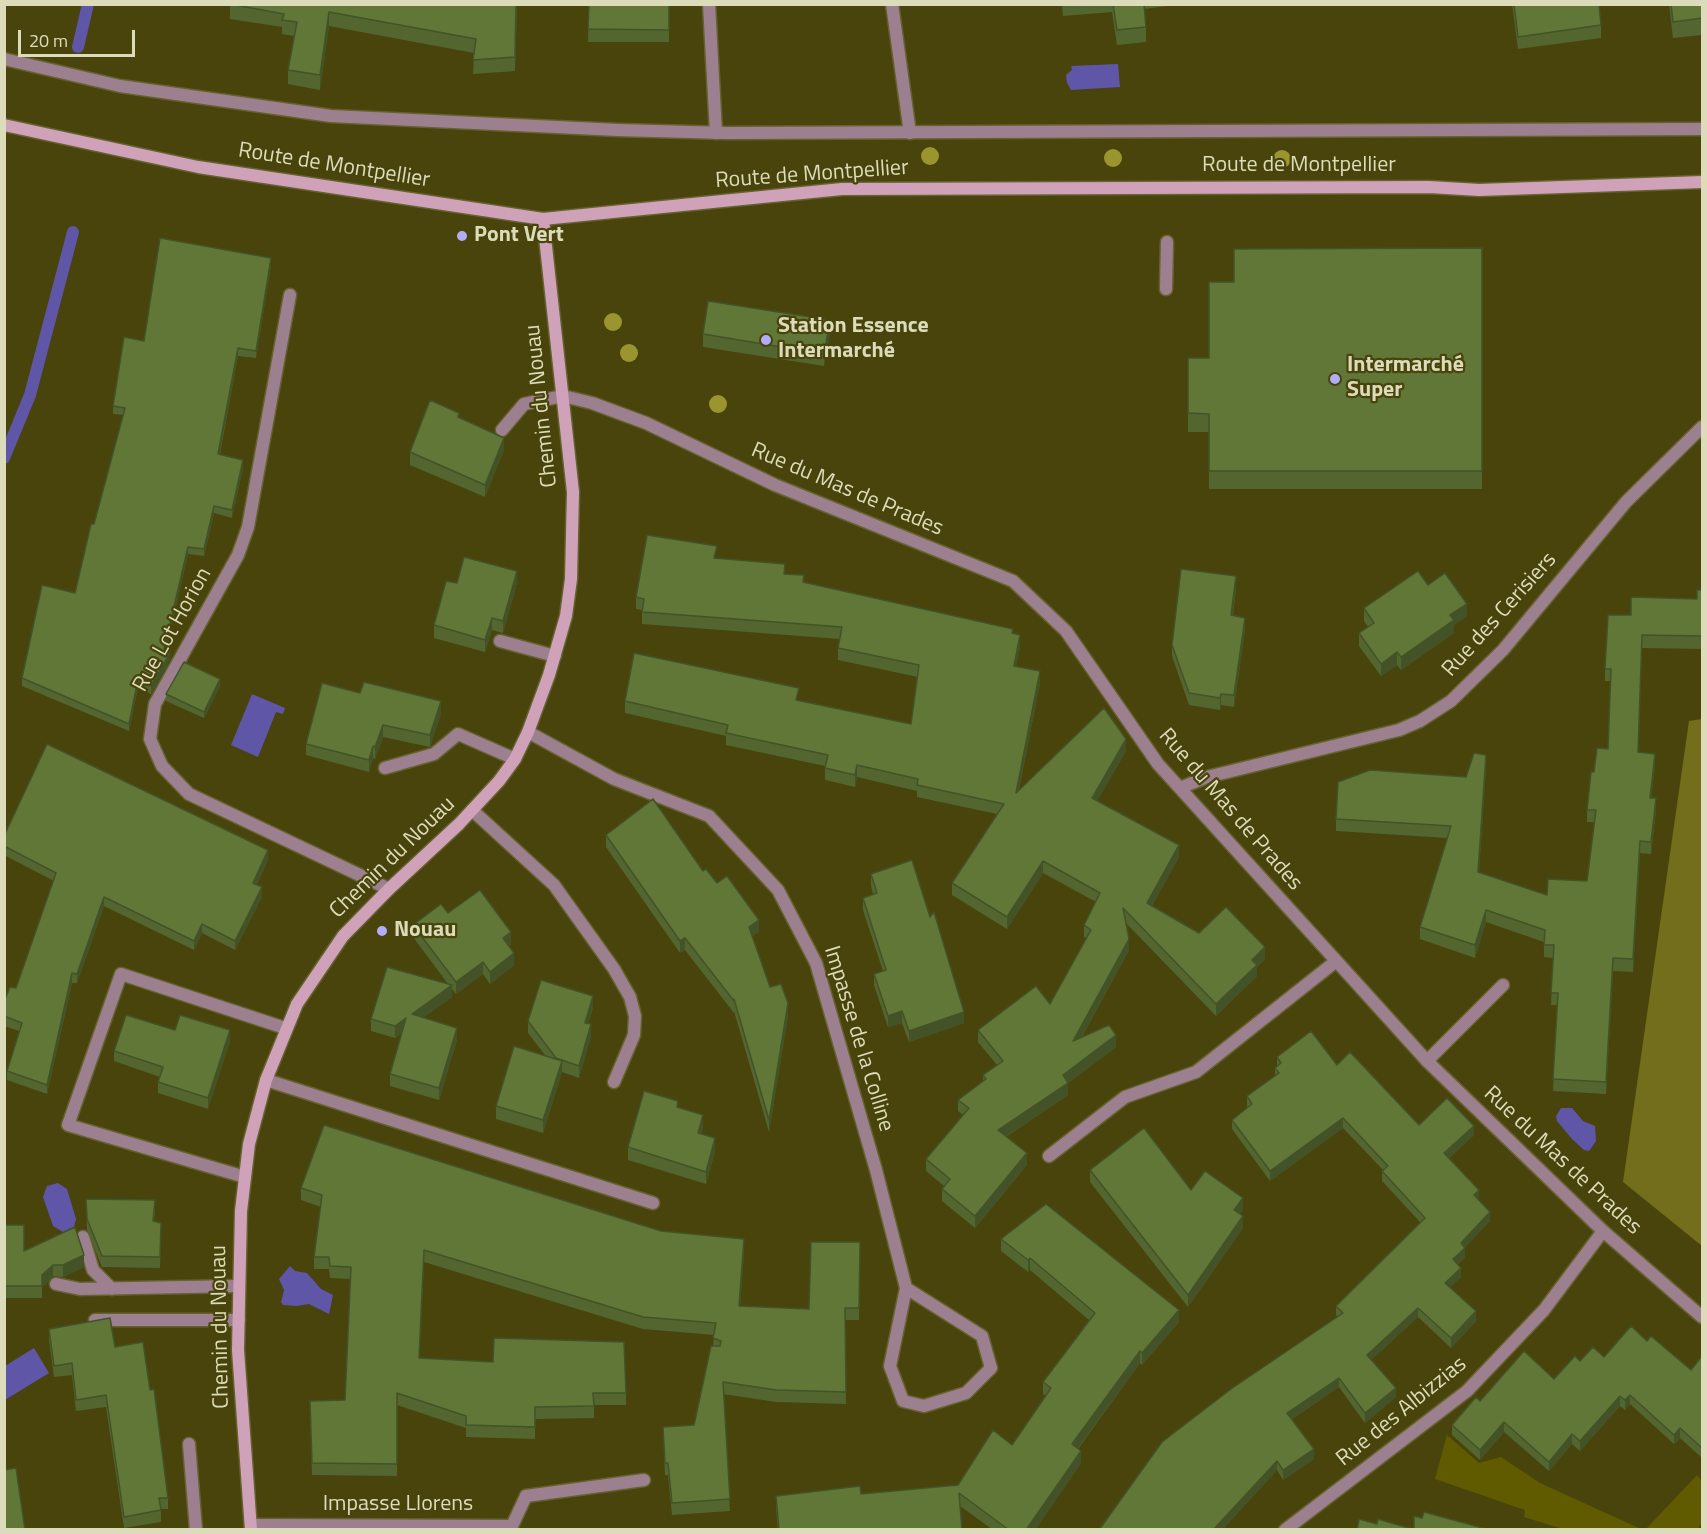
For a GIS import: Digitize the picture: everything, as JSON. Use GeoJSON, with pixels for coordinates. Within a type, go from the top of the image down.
{"type":"FeatureCollection","features":[{"type":"Feature","properties":{"kind":"main road","name":"Route de Montpellier"},"geometry":{"type":"LineString","coordinates":[[4,125],[198,167],[543,219],[842,189],[1429,187],[1479,190],[1702,182]]}},
{"type":"Feature","properties":{"kind":"main road","name":"Chemin du Nouau"},"geometry":{"type":"LineString","coordinates":[[251,1527],[238,1350],[241,1211],[249,1144],[266,1080],[285,1028],[297,1004],[343,936],[472,810],[515,759],[528,732],[555,656],[566,616],[571,579],[573,492],[543,219]]}},
{"type":"Feature","properties":{"kind":"street"},"geometry":{"type":"LineString","coordinates":[[709,4],[716,133]]}},
{"type":"Feature","properties":{"kind":"street"},"geometry":{"type":"LineString","coordinates":[[892,4],[910,133]]}},
{"type":"Feature","properties":{"kind":"street","name":"Route de Montpellier"},"geometry":{"type":"LineString","coordinates":[[4,59],[120,86],[331,116],[716,133],[1702,129]]}},
{"type":"Feature","properties":{"kind":"street"},"geometry":{"type":"LineString","coordinates":[[1166,289],[1167,242]]}},
{"type":"Feature","properties":{"kind":"street","name":"Rue Lot Horion"},"geometry":{"type":"LineString","coordinates":[[290,295],[248,527],[238,555],[155,704],[150,739],[162,766],[189,794],[389,889]]}},
{"type":"Feature","properties":{"kind":"street"},"geometry":{"type":"LineString","coordinates":[[502,430],[524,404],[563,396]]}},
{"type":"Feature","properties":{"kind":"street","name":"Rue du Mas de Prades"},"geometry":{"type":"LineString","coordinates":[[563,396],[592,403],[646,423],[774,485],[1013,581],[1066,631],[1158,764],[1427,1061],[1603,1231],[1702,1317]]}},
{"type":"Feature","properties":{"kind":"street","name":"Rue des Cerisiers"},"geometry":{"type":"LineString","coordinates":[[1180,788],[1207,777],[1399,730],[1420,721],[1451,701],[1503,650],[1626,502],[1702,427]]}},
{"type":"Feature","properties":{"kind":"street"},"geometry":{"type":"LineString","coordinates":[[500,641],[555,656]]}},
{"type":"Feature","properties":{"kind":"street","name":"Impasse de la Colline"},"geometry":{"type":"LineString","coordinates":[[528,732],[614,779],[709,816],[778,890],[816,963],[876,1170],[906,1288],[890,1366],[903,1401],[924,1406],[966,1393],[991,1368],[982,1336],[906,1288]]}},
{"type":"Feature","properties":{"kind":"street"},"geometry":{"type":"LineString","coordinates":[[385,768],[434,754],[458,734],[515,759]]}},
{"type":"Feature","properties":{"kind":"street"},"geometry":{"type":"LineString","coordinates":[[472,810],[517,848],[554,885],[614,969],[630,997],[635,1016],[634,1035],[614,1082]]}},
{"type":"Feature","properties":{"kind":"street"},"geometry":{"type":"LineString","coordinates":[[1049,1156],[1125,1097],[1196,1072],[1335,962]]}},
{"type":"Feature","properties":{"kind":"street"},"geometry":{"type":"LineString","coordinates":[[245,1177],[68,1125],[121,974],[285,1028]]}},
{"type":"Feature","properties":{"kind":"street"},"geometry":{"type":"LineString","coordinates":[[1427,1061],[1503,985]]}},
{"type":"Feature","properties":{"kind":"street"},"geometry":{"type":"LineString","coordinates":[[266,1080],[653,1203]]}},
{"type":"Feature","properties":{"kind":"street","name":"Rue des Albizzias"},"geometry":{"type":"LineString","coordinates":[[1285,1530],[1467,1391],[1544,1310],[1603,1231]]}},
{"type":"Feature","properties":{"kind":"street"},"geometry":{"type":"LineString","coordinates":[[83,1237],[93,1270],[112,1289]]}},
{"type":"Feature","properties":{"kind":"street"},"geometry":{"type":"LineString","coordinates":[[56,1284],[80,1289],[239,1286]]}},
{"type":"Feature","properties":{"kind":"street"},"geometry":{"type":"LineString","coordinates":[[95,1320],[238,1320]]}},
{"type":"Feature","properties":{"kind":"street"},"geometry":{"type":"LineString","coordinates":[[189,1444],[196,1530]]}},
{"type":"Feature","properties":{"kind":"street","name":"Impasse Llorens"},"geometry":{"type":"LineString","coordinates":[[251,1527],[512,1526],[526,1496],[644,1480]]}},
{"type":"Feature","properties":{"kind":"shaded area"},"geometry":{"type":"Polygon","coordinates":[[[1118,64],[1120,87],[1071,90],[1067,83],[1066,75],[1072,70],[1071,66],[1118,64]]]}},
{"type":"Feature","properties":{"kind":"shaded area"},"geometry":{"type":"Polygon","coordinates":[[[252,694],[285,708],[283,714],[276,712],[258,757],[231,745],[252,694]]]}},
{"type":"Feature","properties":{"kind":"shaded area"},"geometry":{"type":"Polygon","coordinates":[[[1702,719],[1702,1246],[1623,1182],[1689,721],[1702,719]]]}},
{"type":"Feature","properties":{"kind":"shaded area"},"geometry":{"type":"Polygon","coordinates":[[[1561,1108],[1572,1108],[1583,1121],[1595,1126],[1596,1141],[1589,1151],[1584,1150],[1572,1139],[1557,1121],[1556,1116],[1561,1108]]]}},
{"type":"Feature","properties":{"kind":"shaded area"},"geometry":{"type":"Polygon","coordinates":[[[58,1183],[67,1189],[76,1219],[74,1227],[63,1232],[53,1226],[43,1197],[47,1186],[58,1183]]]}},
{"type":"Feature","properties":{"kind":"shaded area"},"geometry":{"type":"Polygon","coordinates":[[[290,1266],[295,1271],[307,1273],[321,1289],[333,1295],[329,1314],[309,1304],[283,1305],[281,1302],[284,1290],[279,1279],[290,1266]]]}},
{"type":"Feature","properties":{"kind":"shaded area"},"geometry":{"type":"Polygon","coordinates":[[[34,1348],[49,1373],[5,1400],[5,1366],[34,1348]]]}},
{"type":"Feature","properties":{"kind":"shaded area"},"geometry":{"type":"Polygon","coordinates":[[[1447,1435],[1479,1463],[1501,1457],[1540,1483],[1641,1529],[1563,1529],[1524,1517],[1525,1510],[1435,1479],[1447,1435]]]}},
{"type":"Feature","properties":{"kind":"shaded area"},"geometry":{"type":"Polygon","coordinates":[[[1697,1475],[1702,1481],[1702,1523],[1698,1529],[1646,1529],[1697,1475]]]}},
{"type":"Feature","properties":{"kind":"building"},"geometry":{"type":"Polygon","coordinates":[[[230,4],[516,4],[515,57],[473,60],[476,39],[329,12],[320,75],[288,70],[297,22],[282,20],[284,14],[230,4]]]}},
{"type":"Feature","properties":{"kind":"building"},"geometry":{"type":"Polygon","coordinates":[[[589,4],[669,4],[669,30],[588,29],[589,4]]]}},
{"type":"Feature","properties":{"kind":"building"},"geometry":{"type":"Polygon","coordinates":[[[1113,4],[1144,4],[1146,27],[1117,30],[1113,4]]]}},
{"type":"Feature","properties":{"kind":"building"},"geometry":{"type":"Polygon","coordinates":[[[1514,4],[1599,4],[1601,25],[1518,37],[1514,4]]]}},
{"type":"Feature","properties":{"kind":"building"},"geometry":{"type":"Polygon","coordinates":[[[1671,4],[1702,4],[1702,18],[1673,22],[1671,4]]]}},
{"type":"Feature","properties":{"kind":"building"},"geometry":{"type":"Polygon","coordinates":[[[160,238],[271,258],[256,351],[238,348],[218,454],[243,460],[232,510],[214,506],[204,549],[188,547],[164,649],[170,653],[151,686],[138,680],[129,724],[22,678],[42,585],[75,593],[91,524],[94,524],[125,408],[113,406],[124,337],[144,341],[160,238]]]}},
{"type":"Feature","properties":{"kind":"building","name":"Intermarché Super"},"geometry":{"type":"Polygon","coordinates":[[[1482,248],[1482,471],[1209,471],[1209,414],[1188,413],[1188,358],[1209,358],[1209,282],[1234,282],[1234,249],[1482,248]]]}},
{"type":"Feature","properties":{"kind":"building","name":"Station Essence Intermarché"},"geometry":{"type":"Polygon","coordinates":[[[708,301],[830,320],[824,354],[703,334],[708,301]]]}},
{"type":"Feature","properties":{"kind":"building"},"geometry":{"type":"Polygon","coordinates":[[[430,400],[459,413],[458,417],[504,438],[485,485],[410,452],[430,400]]]}},
{"type":"Feature","properties":{"kind":"building"},"geometry":{"type":"Polygon","coordinates":[[[647,535],[717,546],[714,558],[785,564],[784,574],[804,575],[803,582],[1013,629],[1012,633],[1020,635],[1014,666],[1040,671],[1016,793],[1104,708],[1126,739],[1092,798],[1179,845],[1147,903],[1199,933],[1226,907],[1265,947],[1252,960],[1257,965],[1216,1004],[1123,908],[1129,939],[1073,1041],[1109,1025],[1116,1035],[1063,1075],[1068,1083],[998,1130],[1027,1153],[975,1216],[942,1189],[950,1179],[926,1159],[969,1108],[958,1100],[986,1079],[983,1075],[1003,1061],[978,1030],[1036,986],[1050,1004],[1091,930],[1084,925],[1100,893],[1043,861],[1007,917],[952,883],[1004,804],[917,785],[918,779],[857,765],[855,775],[825,768],[828,755],[726,733],[728,725],[625,701],[634,653],[799,688],[796,700],[911,724],[919,665],[838,648],[842,627],[642,612],[644,599],[636,597],[647,535]]]}},
{"type":"Feature","properties":{"kind":"building"},"geometry":{"type":"Polygon","coordinates":[[[464,557],[517,571],[503,621],[492,618],[485,640],[434,625],[446,581],[457,583],[464,557]]]}},
{"type":"Feature","properties":{"kind":"building"},"geometry":{"type":"Polygon","coordinates":[[[1181,569],[1236,576],[1231,615],[1245,618],[1234,695],[1221,694],[1220,698],[1189,693],[1172,645],[1181,569]]]}},
{"type":"Feature","properties":{"kind":"building"},"geometry":{"type":"Polygon","coordinates":[[[1418,571],[1428,585],[1445,573],[1467,604],[1450,615],[1454,620],[1401,657],[1397,652],[1381,664],[1359,633],[1374,623],[1364,608],[1418,571]]]}},
{"type":"Feature","properties":{"kind":"building"},"geometry":{"type":"Polygon","coordinates":[[[1697,590],[1702,590],[1702,636],[1642,635],[1638,752],[1655,754],[1650,798],[1656,798],[1651,842],[1640,841],[1633,959],[1613,958],[1606,1082],[1553,1079],[1558,993],[1551,993],[1554,945],[1544,945],[1545,930],[1486,910],[1475,945],[1420,927],[1451,826],[1336,819],[1338,782],[1370,770],[1466,777],[1474,753],[1486,755],[1478,872],[1547,895],[1548,879],[1587,881],[1596,810],[1587,810],[1591,772],[1594,772],[1597,748],[1608,749],[1611,669],[1605,669],[1608,615],[1631,615],[1631,597],[1697,599],[1697,590]]]}},
{"type":"Feature","properties":{"kind":"building"},"geometry":{"type":"Polygon","coordinates":[[[184,662],[220,679],[204,712],[166,694],[184,662]]]}},
{"type":"Feature","properties":{"kind":"building"},"geometry":{"type":"Polygon","coordinates":[[[364,682],[441,701],[430,735],[383,725],[369,760],[306,744],[322,683],[360,693],[364,682]]]}},
{"type":"Feature","properties":{"kind":"building"},"geometry":{"type":"Polygon","coordinates":[[[47,744],[268,850],[253,883],[262,887],[235,941],[202,924],[194,941],[104,897],[77,974],[72,973],[47,1085],[7,1071],[22,1023],[4,1016],[4,1002],[10,987],[16,988],[56,873],[4,846],[4,836],[47,744]]]}},
{"type":"Feature","properties":{"kind":"building"},"geometry":{"type":"Polygon","coordinates":[[[653,799],[703,871],[706,869],[717,883],[727,876],[759,920],[749,927],[770,987],[781,984],[788,1003],[769,1120],[734,999],[734,1001],[685,938],[680,941],[606,835],[653,799]]]}},
{"type":"Feature","properties":{"kind":"building"},"geometry":{"type":"Polygon","coordinates":[[[912,860],[930,917],[934,912],[964,1012],[909,1031],[902,1011],[888,1016],[874,974],[886,970],[863,898],[877,893],[871,874],[912,860]]]}},
{"type":"Feature","properties":{"kind":"building"},"geometry":{"type":"Polygon","coordinates":[[[480,890],[511,932],[503,938],[514,953],[490,972],[483,962],[456,982],[413,925],[441,904],[448,913],[480,890]]]}},
{"type":"Feature","properties":{"kind":"building"},"geometry":{"type":"Polygon","coordinates":[[[387,967],[452,985],[412,1014],[457,1028],[439,1088],[390,1074],[406,1018],[395,1026],[371,1019],[387,967]]]}},
{"type":"Feature","properties":{"kind":"building"},"geometry":{"type":"Polygon","coordinates":[[[541,980],[593,996],[585,1023],[591,1024],[579,1066],[556,1058],[528,1021],[541,980]]]}},
{"type":"Feature","properties":{"kind":"building"},"geometry":{"type":"Polygon","coordinates":[[[126,1015],[175,1030],[180,1015],[230,1030],[208,1098],[158,1082],[163,1067],[114,1051],[126,1015]]]}},
{"type":"Feature","properties":{"kind":"building"},"geometry":{"type":"Polygon","coordinates":[[[1311,1031],[1337,1065],[1350,1052],[1419,1125],[1447,1098],[1474,1126],[1444,1153],[1479,1190],[1474,1195],[1490,1212],[1461,1243],[1465,1248],[1453,1259],[1461,1268],[1445,1283],[1476,1311],[1451,1338],[1418,1308],[1367,1355],[1396,1388],[1365,1413],[1339,1378],[1287,1413],[1314,1449],[1283,1470],[1277,1461],[1213,1530],[1099,1530],[1162,1442],[1231,1389],[1343,1313],[1336,1306],[1425,1218],[1382,1171],[1388,1166],[1343,1118],[1270,1171],[1232,1120],[1252,1104],[1247,1096],[1279,1073],[1275,1068],[1281,1063],[1277,1057],[1311,1031]]]}},
{"type":"Feature","properties":{"kind":"building"},"geometry":{"type":"Polygon","coordinates":[[[514,1046],[562,1061],[543,1120],[496,1106],[514,1046]]]}},
{"type":"Feature","properties":{"kind":"building"},"geometry":{"type":"Polygon","coordinates":[[[644,1091],[678,1101],[677,1107],[703,1115],[698,1133],[715,1138],[706,1172],[628,1147],[644,1091]]]}},
{"type":"Feature","properties":{"kind":"building"},"geometry":{"type":"Polygon","coordinates":[[[324,1125],[661,1231],[744,1239],[739,1306],[809,1309],[811,1242],[860,1242],[859,1308],[845,1308],[846,1392],[776,1390],[723,1382],[730,1499],[672,1503],[668,1463],[665,1463],[663,1427],[694,1425],[711,1346],[720,1346],[721,1341],[713,1338],[716,1323],[643,1317],[424,1250],[419,1358],[493,1362],[494,1338],[624,1342],[626,1393],[593,1393],[594,1406],[535,1407],[535,1427],[466,1425],[466,1416],[397,1393],[397,1464],[312,1463],[310,1401],[345,1400],[351,1267],[330,1266],[329,1257],[314,1257],[322,1195],[301,1188],[324,1125]]]}},
{"type":"Feature","properties":{"kind":"building"},"geometry":{"type":"Polygon","coordinates":[[[1144,1128],[1191,1190],[1205,1171],[1243,1198],[1234,1210],[1243,1216],[1188,1295],[1090,1170],[1144,1128]]]}},
{"type":"Feature","properties":{"kind":"building"},"geometry":{"type":"Polygon","coordinates":[[[86,1199],[155,1200],[153,1221],[161,1223],[160,1257],[102,1256],[87,1219],[86,1199]]]}},
{"type":"Feature","properties":{"kind":"building"},"geometry":{"type":"Polygon","coordinates":[[[1046,1204],[1179,1310],[1142,1353],[1140,1351],[1072,1444],[1081,1451],[1026,1530],[1009,1530],[959,1493],[962,1530],[779,1530],[776,1496],[860,1486],[861,1494],[958,1485],[993,1430],[1012,1445],[1051,1388],[1043,1382],[1095,1313],[1030,1258],[1028,1260],[1001,1239],[1046,1204]]]}},
{"type":"Feature","properties":{"kind":"building"},"geometry":{"type":"Polygon","coordinates":[[[4,1225],[24,1225],[24,1251],[75,1227],[84,1255],[63,1265],[53,1265],[42,1275],[42,1286],[4,1286],[4,1225]]]}},
{"type":"Feature","properties":{"kind":"building"},"geometry":{"type":"Polygon","coordinates":[[[110,1318],[115,1347],[143,1342],[150,1390],[154,1389],[168,1498],[159,1498],[161,1510],[124,1517],[106,1395],[76,1400],[72,1363],[54,1366],[49,1329],[110,1318]]]}},
{"type":"Feature","properties":{"kind":"building"},"geometry":{"type":"Polygon","coordinates":[[[1631,1326],[1647,1341],[1651,1336],[1691,1370],[1702,1356],[1702,1448],[1680,1428],[1674,1435],[1630,1395],[1625,1400],[1620,1396],[1580,1441],[1572,1434],[1549,1462],[1504,1422],[1480,1450],[1452,1425],[1476,1397],[1480,1401],[1524,1351],[1554,1379],[1575,1356],[1580,1361],[1593,1347],[1604,1357],[1631,1326]]]}},
{"type":"Feature","properties":{"kind":"building"},"geometry":{"type":"Polygon","coordinates":[[[16,1468],[25,1530],[4,1530],[4,1470],[16,1468]]]}},
{"type":"Feature","properties":{"kind":"building"},"geometry":{"type":"Polygon","coordinates":[[[1424,1512],[1490,1530],[1414,1530],[1414,1516],[1422,1518],[1424,1512]]]}},
{"type":"Feature","properties":{"kind":"building"},"geometry":{"type":"Polygon","coordinates":[[[1359,1519],[1377,1524],[1378,1519],[1412,1530],[1357,1530],[1359,1519]]]}},
{"type":"Feature","properties":{"kind":"waterway"},"geometry":{"type":"LineString","coordinates":[[78,47],[88,4]]}},
{"type":"Feature","properties":{"kind":"waterway"},"geometry":{"type":"LineString","coordinates":[[4,458],[30,395],[73,232]]}},
{"type":"Feature","properties":{"kind":"place","name":"Pont Vert"},"geometry":{"type":"Point","coordinates":[462,236]}},
{"type":"Feature","properties":{"kind":"place","name":"Station Essence Intermarché"},"geometry":{"type":"Point","coordinates":[766,340]}},
{"type":"Feature","properties":{"kind":"place","name":"Intermarché Super"},"geometry":{"type":"Point","coordinates":[1335,379]}},
{"type":"Feature","properties":{"kind":"place","name":"Nouau"},"geometry":{"type":"Point","coordinates":[382,931]}}]}
